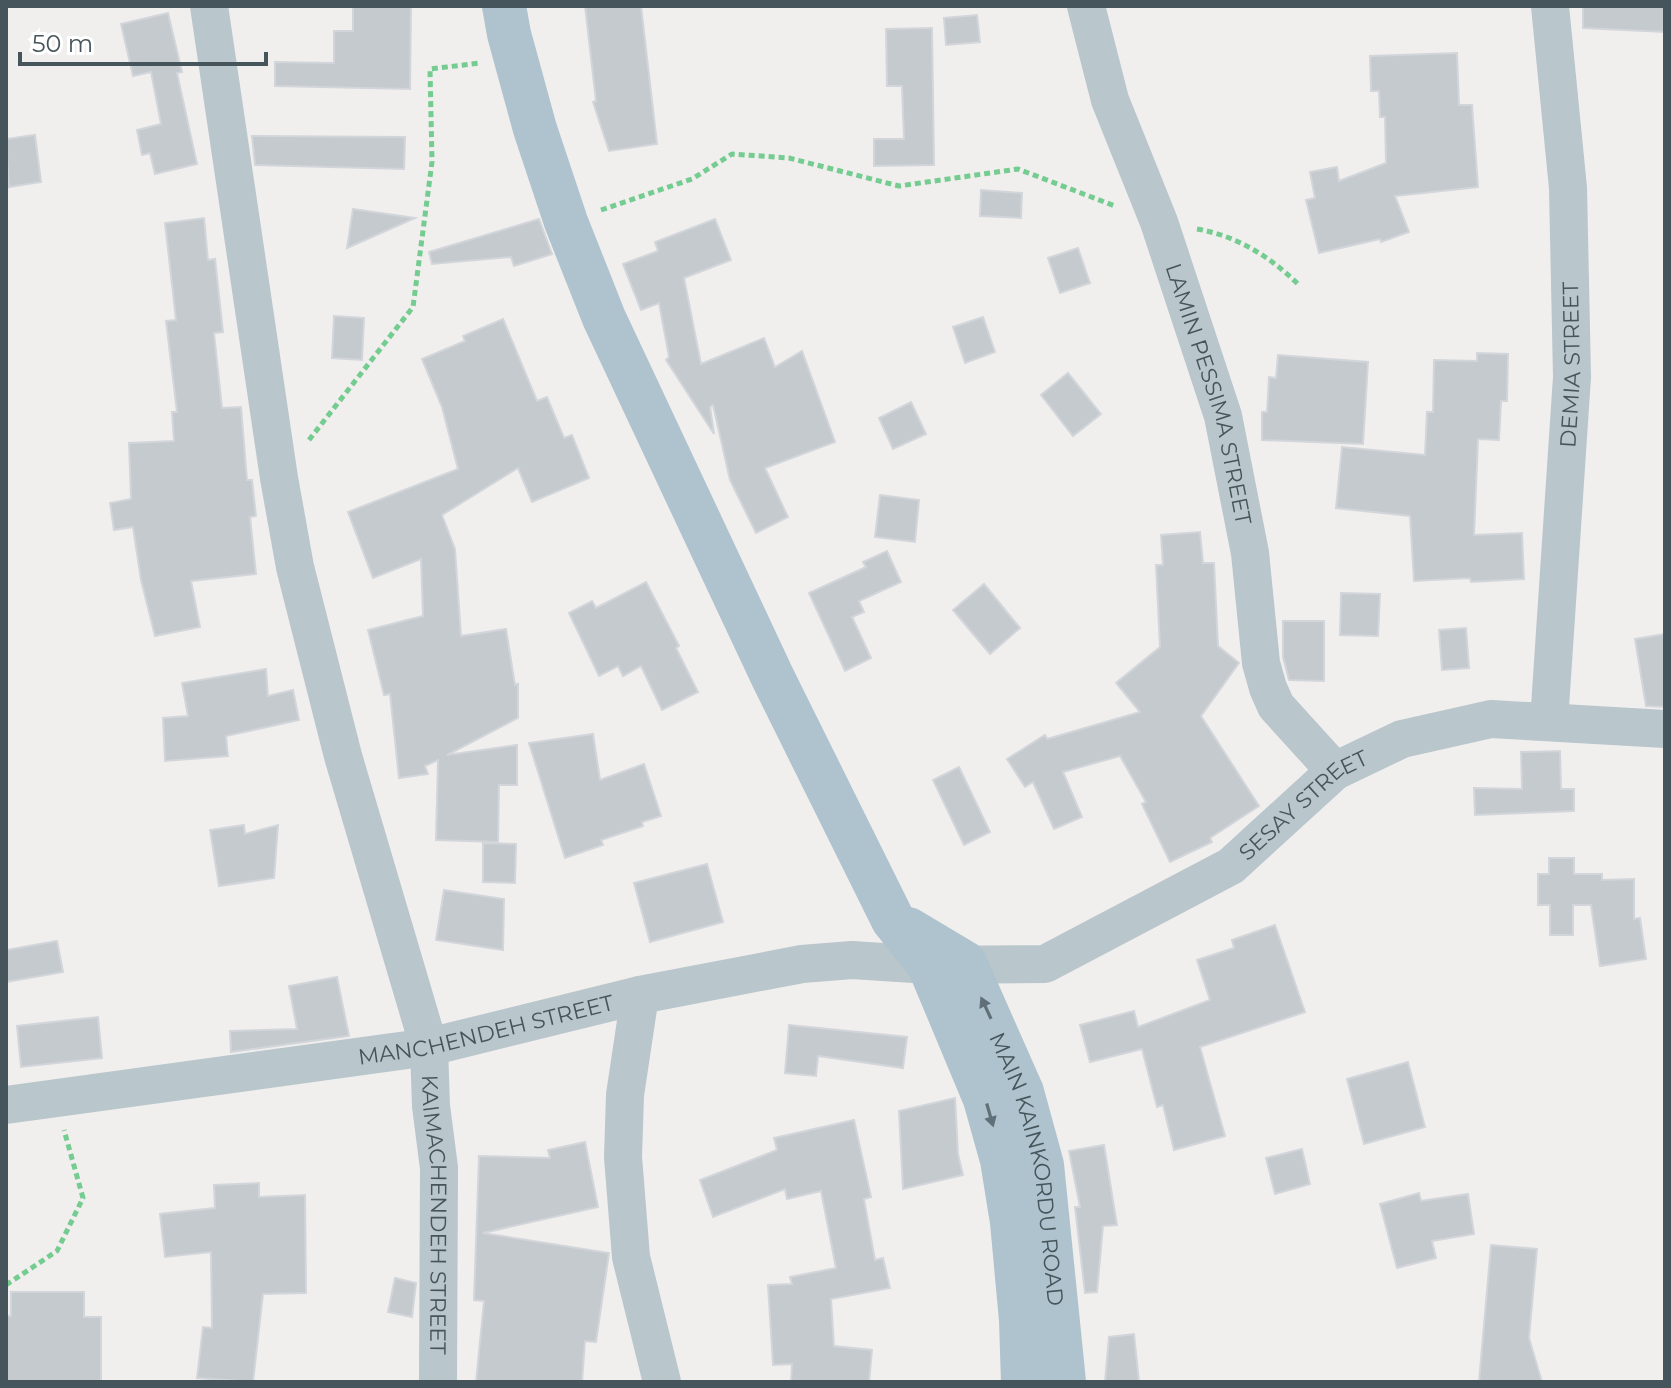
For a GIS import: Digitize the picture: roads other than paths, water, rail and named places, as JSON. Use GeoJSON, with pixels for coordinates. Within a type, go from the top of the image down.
{"type":"FeatureCollection","features":[{"type":"Feature","properties":{"kind":"main road"},"geometry":{"type":"LineString","coordinates":[[507,20],[535,129],[566,222],[604,318],[773,678],[893,920],[947,964],[1002,1160],[1016,1264],[1023,1382]]}},
{"type":"Feature","properties":{"kind":"main road","name":"MAIN KAINKORDU ROAD"},"geometry":{"type":"LineString","coordinates":[[947,964],[1022,1092],[1042,1165],[1064,1382]]}},
{"type":"Feature","properties":{"kind":"street","name":"KAIMACHENDEH STREET"},"geometry":{"type":"LineString","coordinates":[[209,6],[295,567],[343,756],[429,1047],[431,1106],[439,1168],[438,1382]]}},
{"type":"Feature","properties":{"kind":"street","name":"LAMIN PESSIMA STREET"},"geometry":{"type":"LineString","coordinates":[[1086,6],[1110,100],[1159,222],[1223,416],[1250,553],[1261,663],[1268,688],[1276,706],[1335,771]]}},
{"type":"Feature","properties":{"kind":"street","name":"DEMIA STREET"},"geometry":{"type":"LineString","coordinates":[[1549,722],[1572,377],[1568,188],[1550,6]]}},
{"type":"Feature","properties":{"kind":"street","name":"SESAY STREET"},"geometry":{"type":"LineString","coordinates":[[947,964],[1045,964],[1231,866],[1335,771],[1402,739],[1491,719],[1665,729]]}},
{"type":"Feature","properties":{"kind":"street","name":"MANCHENDEH STREET"},"geometry":{"type":"LineString","coordinates":[[6,1105],[429,1047],[640,995],[802,964],[864,960],[947,964]]}},
{"type":"Feature","properties":{"kind":"street"},"geometry":{"type":"LineString","coordinates":[[640,995],[625,1095],[623,1157],[631,1257],[662,1382]]}}]}
